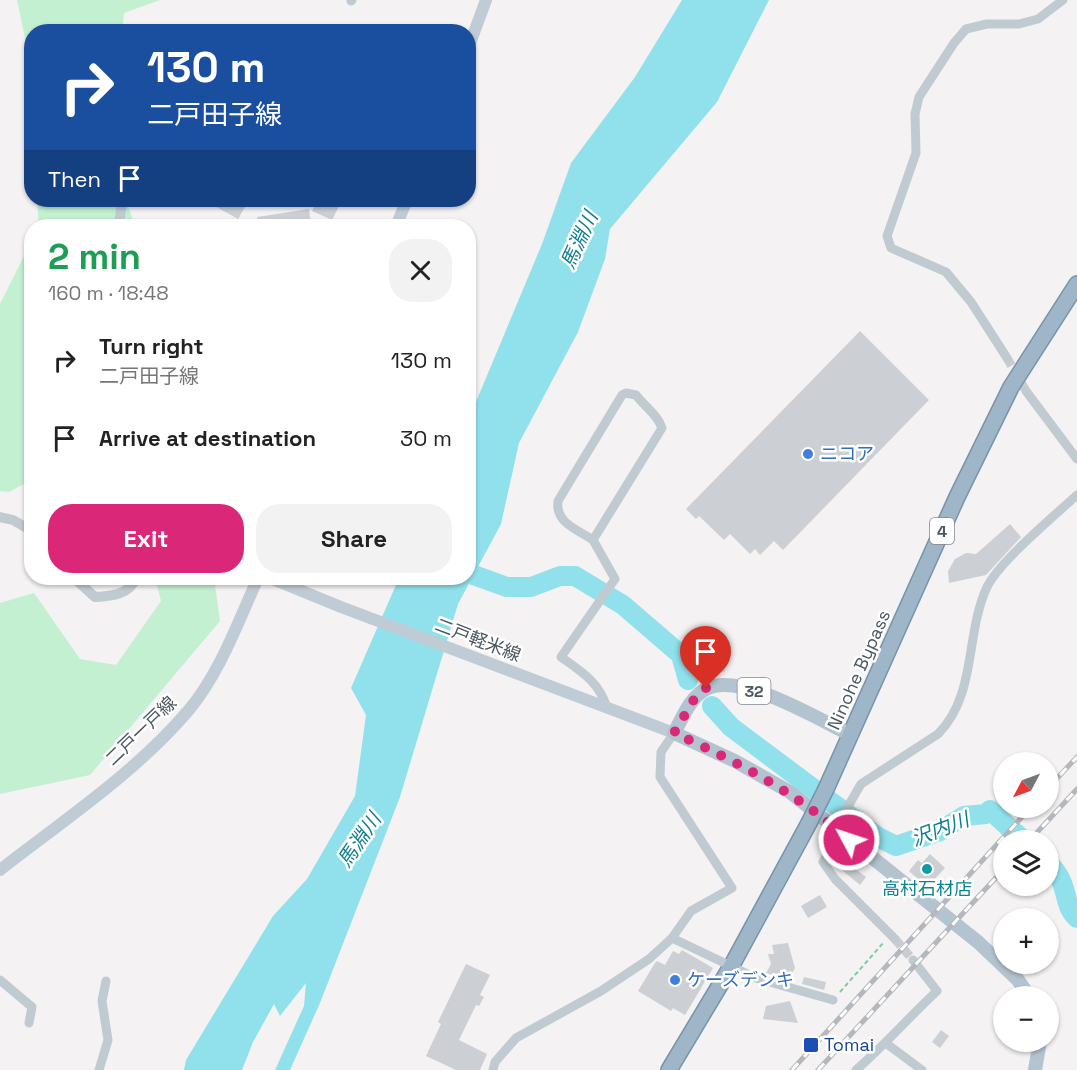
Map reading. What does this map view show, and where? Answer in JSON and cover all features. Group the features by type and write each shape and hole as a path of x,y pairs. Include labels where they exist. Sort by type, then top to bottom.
{"highway":[{"name":"Ninohe Bypass","path":"669,1070 732,965 809,823 851,735 957,497 1011,387 1077,284"}],"main road":[{"path":"476,27 486,0"},
{"name":"二戸一戸線","path":"0,870 138,762 189,710 231,640 255,585"},
{"name":"二戸軽米線","path":"287,585 674,733"},
{"name":"32","path":"674,733 696,696 706,688 727,684 777,700 851,735"},
{"path":"674,733 735,761 790,792 978,942 1022,986"},
{"path":"1035,1070 1038,1052"}],"street":[{"path":"1007,358 971,302 946,272 891,248 887,236 916,153 915,114 920,97 954,44 966,29 987,24 1019,24 1038,19 1063,0"},
{"path":"1026,392 1077,459"},
{"path":"593,540 662,428 659,418 647,411 636,394 626,393 622,396 558,501 557,512 560,518 593,540 615,579 561,657 592,679 602,692 606,708"},
{"path":"892,937 835,879 823,862 834,843 836,827 861,784 938,734 947,724 957,710 987,588 997,571 1077,495"},
{"path":"0,517 14,520 24,526"},
{"path":"82,585 95,597 115,596 132,585"},
{"path":"493,1070 495,1062 516,1038 601,991 650,959 672,938 691,911 732,888 660,777 661,752 674,733"},
{"path":"672,938 756,978 833,1000"},
{"path":"856,1070 887,1044 896,1030 938,991 913,960"},
{"path":"0,980 32,1007 29,1023"},
{"path":"99,1070 108,1040 102,1001 106,981"},
{"path":"887,1044 922,1070"}],"path":[{"path":"833,1000 892,937"}],"green space":[{"path":"17,0 160,0 124,13 123,24 24,24 24,33"},
{"path":"38,207 128,207 133,219 38,219"},
{"path":"24,256 24,484 9,492 0,491 0,304"},
{"path":"157,585 215,585 220,621 90,775 0,794 0,603 34,593 80,659 116,665 161,601"}],"water":[{"name":"馬淵川","path":"682,0 769,0 717,102 610,229 605,259 578,332 519,443 501,524 476,571 476,402 542,244 571,163 635,77"},
{"name":"馬淵川","path":"396,585 468,585 458,604 400,797 320,1003 290,1070 275,1070 304,1006 306,983 280,1016 274,1004 253,1042 242,1070 184,1070 186,1060 273,916 307,879 355,796 366,715 351,688"}],"building":[{"path":"217,207 245,207 238,219"},
{"path":"314,207 338,207 332,219 312,211"},
{"path":"309,209 310,219 257,219 257,217"},
{"name":"ニコア","path":"860,331 929,400 783,550 774,541 760,555 755,549 750,554 730,534 724,540 699,516 696,519 686,509"},
{"path":"1010,524 1021,537 986,575 949,583 948,571 955,559 966,553 976,554"},
{"name":"高村石材店","path":"930,854 945,868 927,887 909,871 918,860 922,863"},
{"path":"849,864 866,877 860,885 843,871"},
{"path":"820,895 827,907 808,918 801,906"},
{"path":"788,943 795,968 788,980 766,973 771,964 768,954 774,954 772,945"},
{"name":"ケーズデンキ","path":"682,950 713,968 685,1015 673,1008 671,1011 638,991 657,961 665,965 673,951 679,954"},
{"path":"466,964 490,975 480,995 484,997 479,1006 476,1005 459,1040 487,1054 480,1070 456,1070 426,1056 441,1024 438,1022"},
{"path":"804,977 826,982 824,990 802,984"},
{"path":"790,1001 798,1023 763,1019 766,1006"},
{"path":"941,1030 949,1036 940,1048 932,1042"}],"waterway":[{"name":"沢内川","path":"476,576 507,587 531,587 560,576 575,576 623,605 681,655 688,680"},
{"name":"沢内川","path":"712,706 731,727 878,837 896,846 940,831 964,816 986,814 990,810 1012,830"},
{"name":"沢内川","path":"1059,877 1069,906 1077,918"}],"tunnel":[{"path":"1007,358 1026,391"},
{"path":"895,939 913,960"}],"railway":[{"path":"1059,776 1077,757"},
{"path":"1039,830 1077,789"},
{"path":"792,1070 1021,818"},
{"path":"818,1070 993,881"}],"place":[{"name":"ニコア","path":"808,454"},
{"name":"高村石材店","path":"927,869"},
{"name":"ケーズデンキ","path":"675,980"},
{"name":"Tomai","path":"811,1045"}],"route":[{"path":"706,688 696,696 674,733 735,761 790,792 836,827 849,840"}]}
